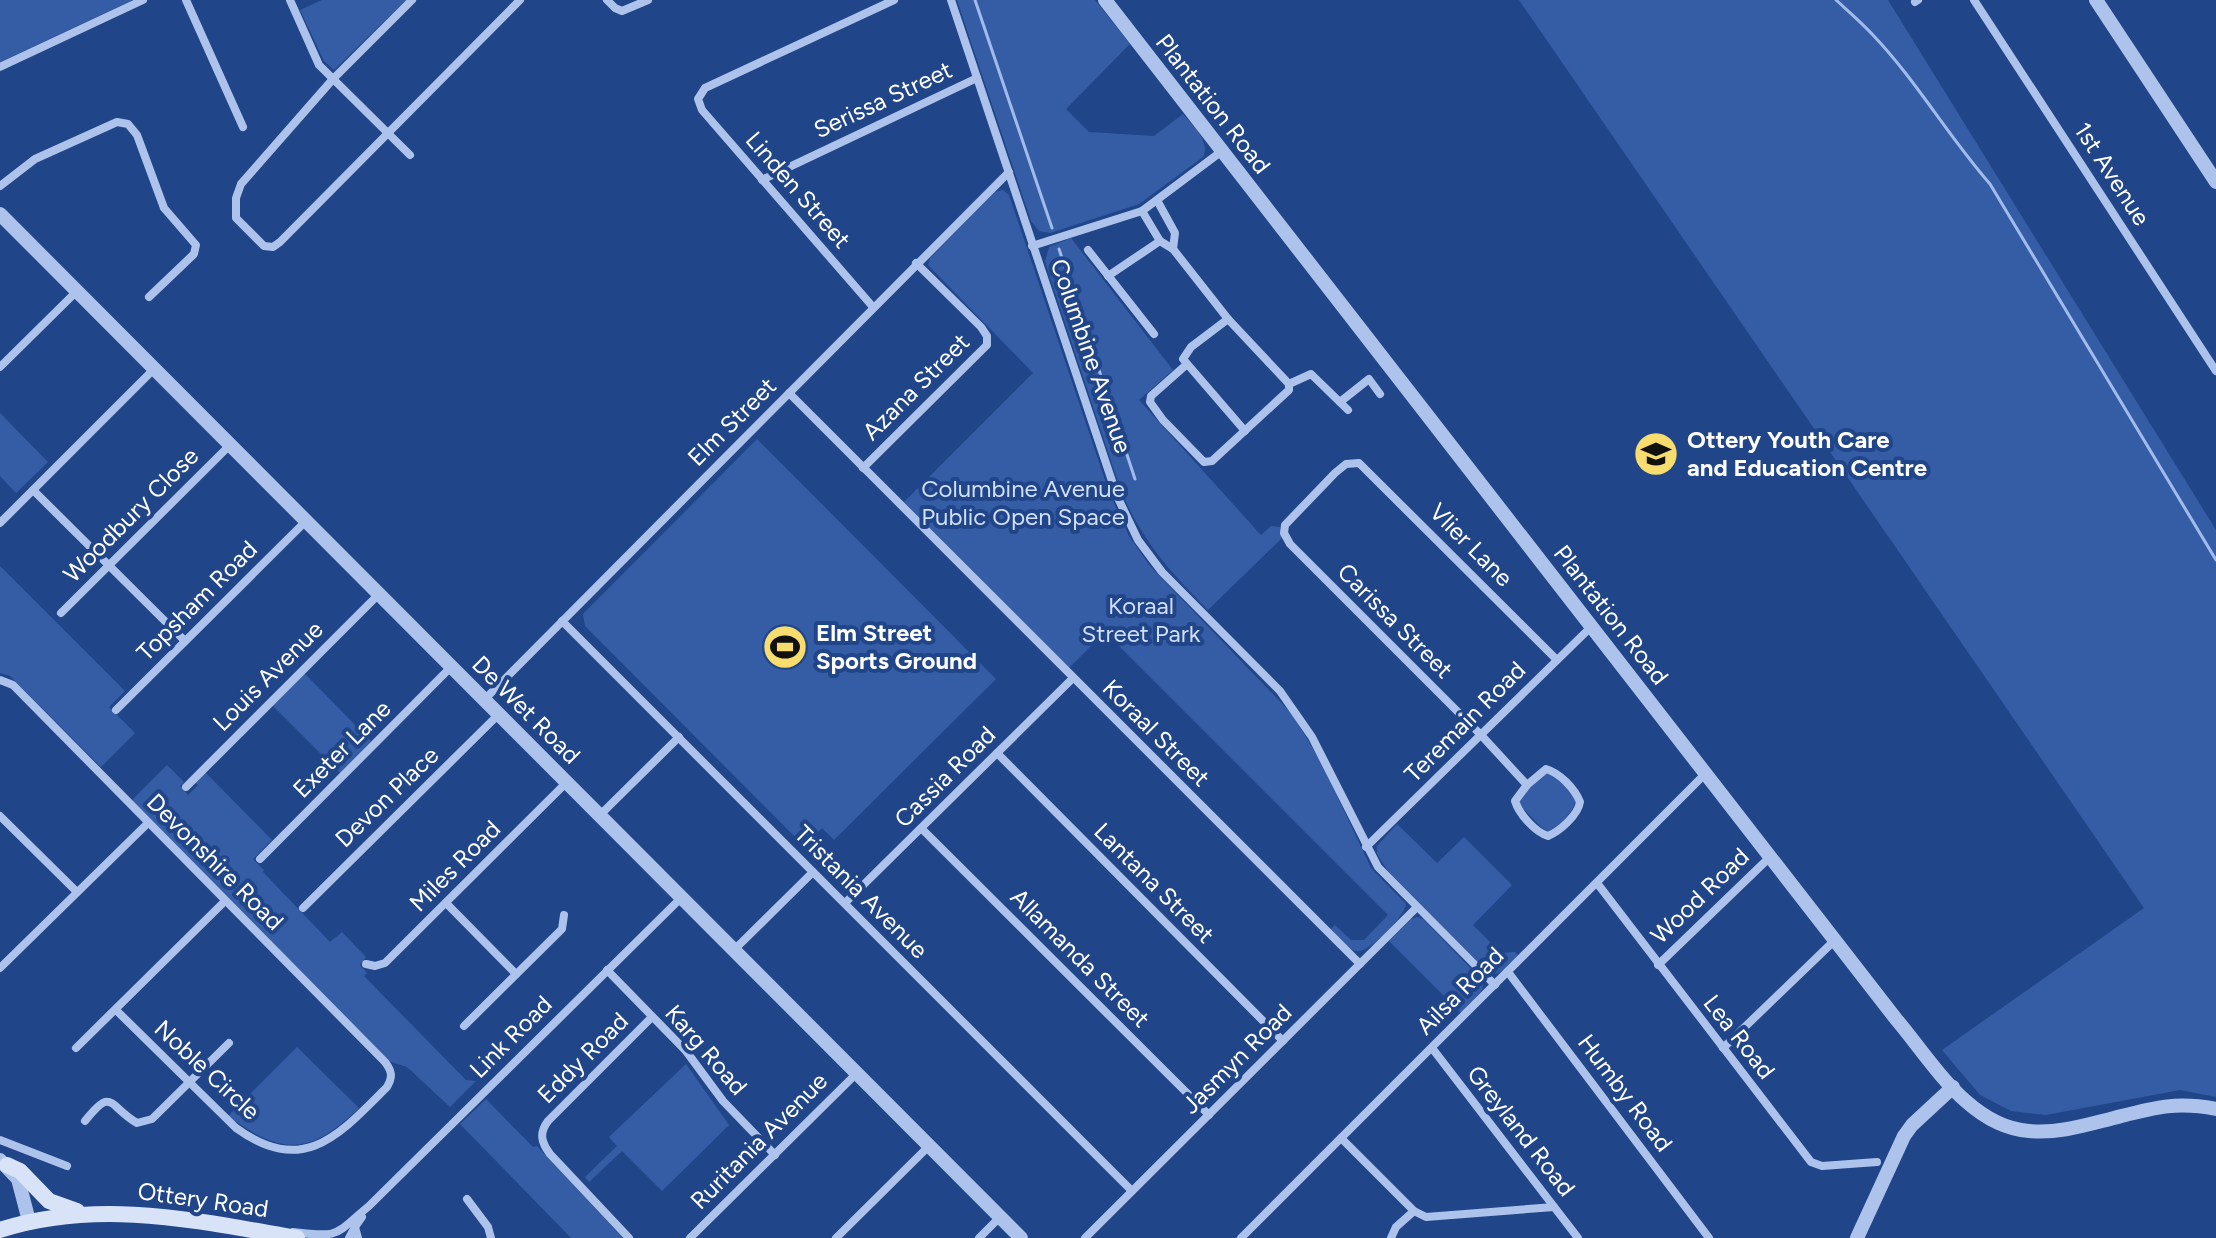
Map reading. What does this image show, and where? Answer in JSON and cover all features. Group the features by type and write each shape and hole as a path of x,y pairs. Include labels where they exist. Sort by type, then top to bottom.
{"main road":[{"path":"4,1163 20,1171 49,1201 87,1214"},
{"name":"Ottery Road","path":"0,1230 29,1221 87,1214 165,1216 297,1238"}],"street":[{"path":"0,67 143,0"},
{"path":"186,0 243,127"},
{"path":"290,0 319,65 410,155"},
{"path":"412,0 333,79 238,187 235,214 264,246 276,245 520,0"},
{"path":"607,0 622,11 648,0"},
{"name":"Linden Street","path":"873,307 702,110 699,96 705,88 894,0"},
{"name":"Columbine Avenue","path":"951,0 1117,496 1133,531 1162,572 1296,711 1325,760 1378,867 1495,985"},
{"name":"Plantation Road","path":"1105,0 1835,940 1953,1087 1985,1117 2018,1130 2050,1131 2179,1104 2216,1109"},
{"name":"1st Avenue","path":"1974,0 2216,371"},
{"path":"2096,0 2216,182"},
{"name":"Serissa Street","path":"762,180 977,78"},
{"path":"0,186 35,159 106,127 123,122 128,124 137,135 159,198 174,220 193,239 195,251 149,297"},
{"path":"1032,246 1142,211 1222,151"},
{"name":"Elm Street","path":"484,700 1009,172"},
{"path":"1158,202 1175,233 1173,249"},
{"path":"1142,211 1160,241 1173,249 1228,319 1289,384"},
{"name":"De Wet Road","path":"0,214 1021,1238"},
{"path":"1108,276 1160,241"},
{"path":"1088,250 1154,334"},
{"name":"Azana Street","path":"863,468 987,345 987,336 981,327 916,263"},
{"path":"0,367 77,291"},
{"path":"1228,319 1185,353 1183,359 1245,431"},
{"path":"1186,365 1150,397 1150,405 1207,463 1287,393 1289,384"},
{"path":"0,523 154,369"},
{"path":"1289,384 1311,374 1348,410"},
{"path":"1340,402 1369,379 1380,394"},
{"name":"Koraal Street","path":"789,393 1360,964"},
{"name":"Woodbury Close","path":"61,613 230,445"},
{"name":"Vlier Lane","path":"1284,533 1288,520 1335,473 1354,462 1365,466 1556,659"},
{"path":"33,490 185,641"},
{"name":"Topsham Road","path":"116,710 306,521"},
{"name":"Carissa Street","path":"1284,533 1298,553 1527,785"},
{"name":"Louis Avenue","path":"186,787 379,594"},
{"name":"Tristania Avenue","path":"562,621 1132,1191"},
{"name":"Teremain Road","path":"1366,847 1593,626"},
{"name":"Exeter Lane","path":"260,859 451,667"},
{"name":"Cassia Road","path":"845,903 1073,678"},
{"name":"Devonshire Road","path":"3,680 385,1062 392,1076"},
{"name":"Devon Place","path":"303,908 499,714"},
{"path":"600,815 679,737"},
{"name":"Lantana Street","path":"997,753 1283,1041"},
{"path":"1550,770 1577,795 1579,808 1553,834 1545,836 1515,804 1527,785 1542,771 1550,770"},
{"name":"Ailsa Road","path":"1241,1238 1707,773"},
{"name":"Miles Road","path":"366,964 375,966 385,963 567,782"},
{"path":"0,816 77,892"},
{"path":"1,966 148,823"},
{"name":"Allamanda Street","path":"922,829 1209,1115"},
{"name":"Wood Road","path":"1658,965 1771,856"},
{"path":"734,950 813,872"},
{"name":"Lea Road","path":"1597,883 1811,1162 1822,1166 1877,1162"},
{"name":"Link Road","path":"245,1229 260,1226 329,1238 369,1206 682,897"},
{"path":"76,1048 225,901"},
{"path":"446,903 516,974"},
{"name":"Jasmyn Road","path":"1085,1238 1416,908"},
{"path":"464,1026 562,929 564,915"},
{"path":"1723,1048 1835,940"},
{"name":"Karg Road","path":"607,970 695,1062 723,1101 775,1155"},
{"name":"Humby Road","path":"1508,972 1709,1238"},
{"name":"Noble Circle","path":"116,1010 188,1084 249,1138 274,1148 291,1150 311,1147 338,1135 387,1087 392,1076"},
{"name":"Eddy Road","path":"629,1238 550,1154 542,1133 548,1121 652,1017"},
{"path":"85,1121 100,1102 105,1101 111,1102 137,1123 152,1119 229,1043"},
{"name":"Greyland Road","path":"1432,1048 1578,1238"},
{"name":"Ruritania Avenue","path":"690,1238 857,1073"},
{"path":"1857,1238 1897,1148 1912,1125 1953,1087"},
{"path":"1928,1109 1939,1104 1955,1104 1985,1117"},
{"name":"Plantation Road","path":"2151,1109 2193,1111 2216,1117"},
{"path":"1341,1138 1414,1211 1426,1217 1554,1207"},
{"path":"0,1140 67,1166"},
{"path":"836,1238 929,1146"},
{"path":"24,1150 4,1163 21,1185 29,1221"},
{"path":"467,1199 488,1227 491,1238"},
{"name":"Link Road","path":"349,1238 369,1206"},
{"path":"1391,1238 1398,1223 1414,1211"},
{"path":"979,1238 1000,1217"},
{"path":"355,1227 358,1238"}],"green space":[{"path":"0,0 133,0 0,62"},
{"path":"322,0 406,0 334,70 324,61 300,10"},
{"path":"957,0 1095,0 1130,44 1066,109 1089,132 1154,136 1183,114 1203,140 1203,157 1139,204 1050,233 1039,231 1031,221"},
{"path":"1519,0 1888,0 2216,530 2216,1097 2180,1090 2046,1115 2011,1111 1980,1095 1942,1050 2144,908"},
{"name":"Columbine Avenue Public Open Space","path":"1003,190 1009,195 1109,492 1129,536 1150,566 1292,714 1320,760 1371,868 1406,904 1400,917 1386,933 1362,951 1349,948 1331,929 1335,925 1351,940 1364,940 1388,915 1105,632 1069,668 904,502 1033,373 928,265 930,258 995,192"},
{"name":"Columbine Avenue Public Open Space","path":"1071,238 1173,370 1139,400 1261,535 1271,526 1280,527 1282,538 1208,610 1145,537 1119,485 1045,262 1049,247"},
{"path":"0,413 48,462 16,493 0,476"},
{"name":"Elm Street Sports Ground","path":"757,439 996,679 834,840 822,828 804,846 585,626 583,614"},
{"path":"0,566 125,691 109,707 135,733 101,767 10,676 0,673"},
{"path":"304,673 371,741 340,773 272,705"},
{"path":"167,765 184,782 180,786 188,795 205,772 272,840 253,859 263,872 330,942 342,932 366,957 360,965 367,973 364,976 466,1080 476,1081 450,1107 407,1067 388,1061 132,800"},
{"path":"1548,773 1564,785 1576,801 1565,819 1548,831 1519,804 1519,799 1541,776"},
{"path":"1397,824 1437,863 1464,837 1512,885 1473,925 1501,953 1515,952 1518,955 1503,970 1496,974 1486,970 1388,871 1377,854 1377,846"},
{"path":"1417,917 1423,919 1484,982 1482,990 1461,1013 1389,941"},
{"path":"297,1047 359,1108 326,1135 296,1145 265,1138 228,1116"},
{"path":"686,1064 729,1125 662,1191 622,1151 589,1182 585,1177 617,1146 609,1137"},
{"path":"486,1099 533,1147 537,1146 623,1238 571,1238 460,1124"}],"waterway":[{"path":"975,0 1052,228"},
{"path":"1836,0 1888,52 1990,184 2216,560"},
{"path":"1059,249 1135,479"}],"place":[{"name":"Ottery Youth Care and Education Centre","path":"1656,454"},
{"name":"Elm Street Sports Ground","path":"785,647"}],"park label":[{"name":"Koraal Street Park","path":"1141,620"}]}
